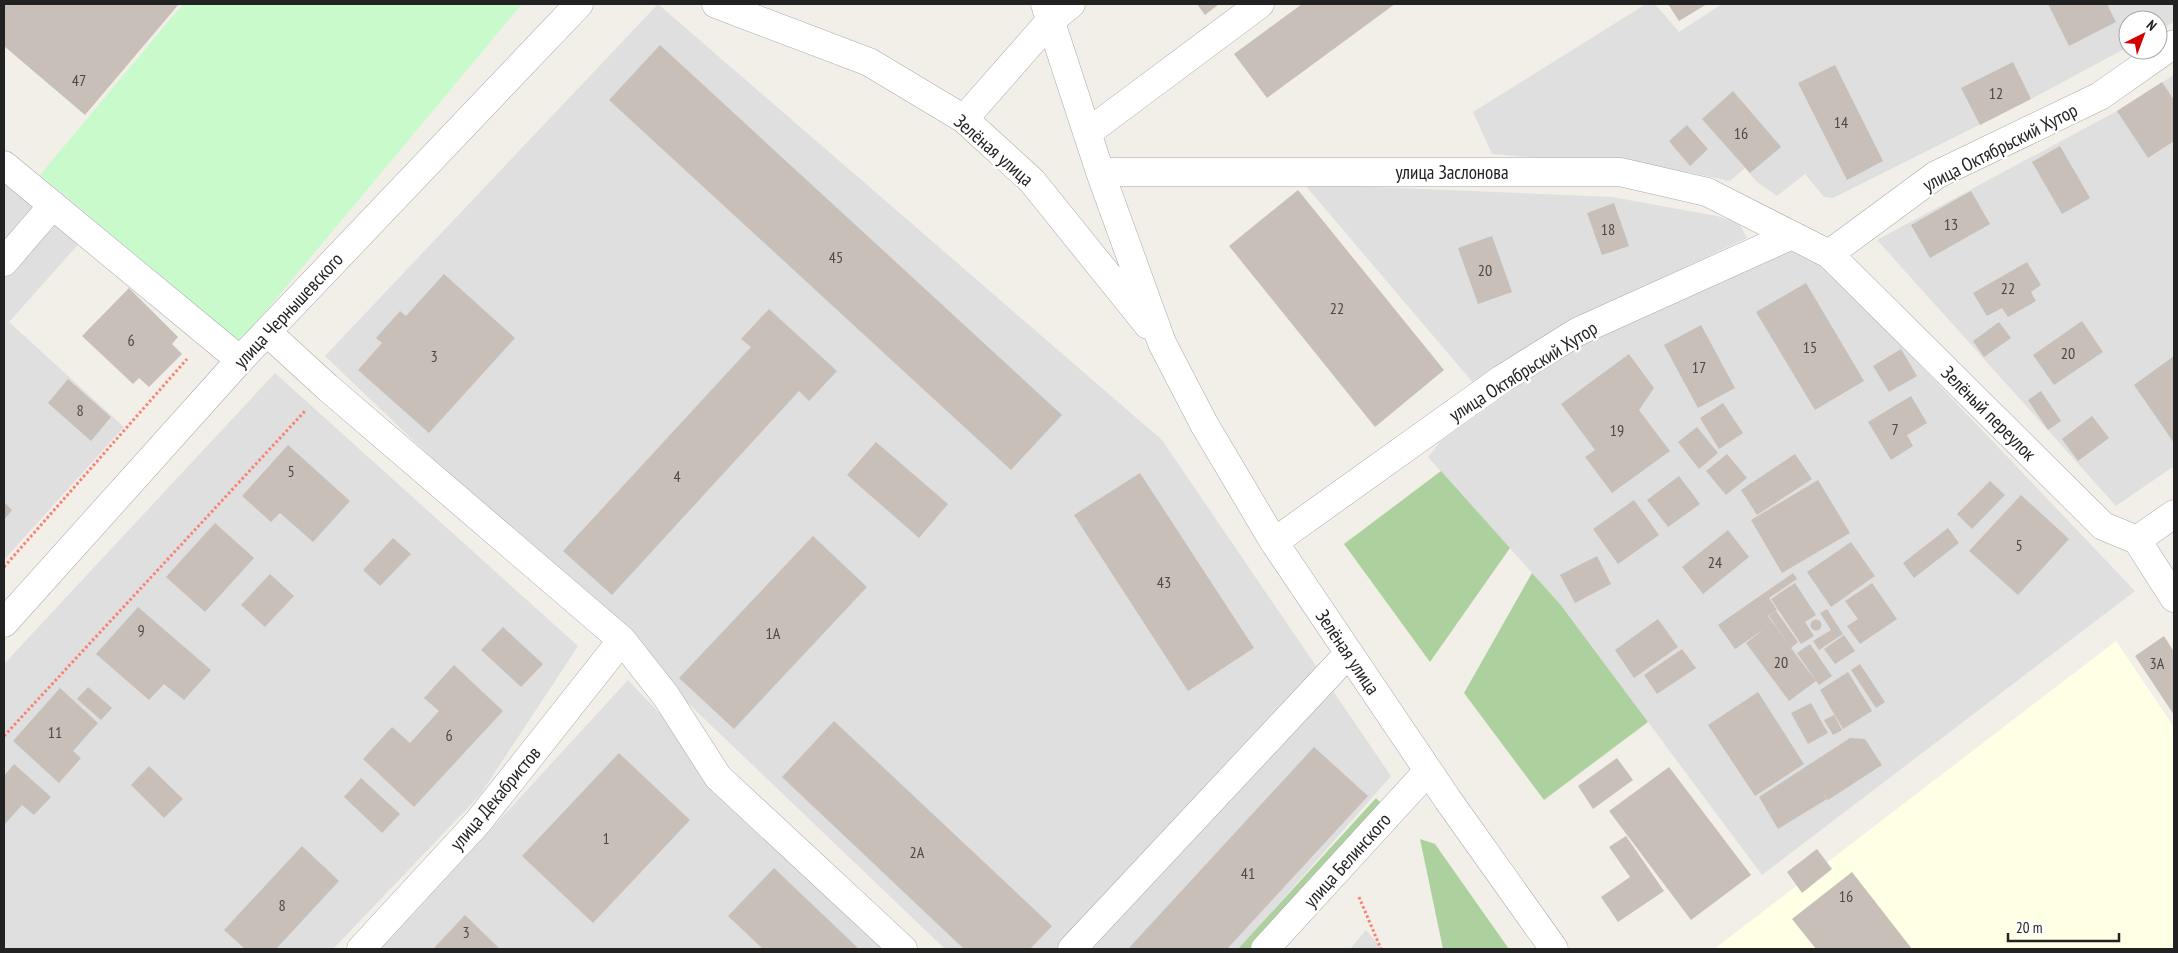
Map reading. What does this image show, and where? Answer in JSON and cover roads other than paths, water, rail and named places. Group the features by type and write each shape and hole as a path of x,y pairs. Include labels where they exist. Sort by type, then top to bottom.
{"street":[{"name":"улица Чернышевского","path":"4,622 240,360 579,4"},
{"name":"Зелёная улица","path":"716,4 868,62 964,119 1032,181 1162,343"},
{"path":"964,119 1047,12 1070,4"},
{"path":"1087,133 1260,4"},
{"name":"Зелёная улица","path":"1047,12 1100,172 1162,343 1204,424 1274,542 1428,771 1554,949"},
{"name":"улица Октябрьский Хутор","path":"1829,254 1936,175 2100,96 2174,44"},
{"path":"4,165 240,360"},
{"name":"улица Заслонова","path":"1100,172 1620,172 1708,192 1792,234"},
{"path":"4,262 53,205"},
{"name":"улица Октябрьский Хутор","path":"1274,542 1502,379 1577,332 1792,234"},
{"name":"Зелёный переулок","path":"1792,234 1829,254 2103,526 2136,540"},
{"path":"267,332 327,387 622,640 666,696 718,777 904,949"},
{"path":"2174,514 2136,540 2174,598"},
{"name":"улица Декабристов","path":"361,949 478,822 622,640"},
{"path":"1072,949 1349,653"},
{"name":"улица Белинского","path":"1265,949 1428,771"}]}
